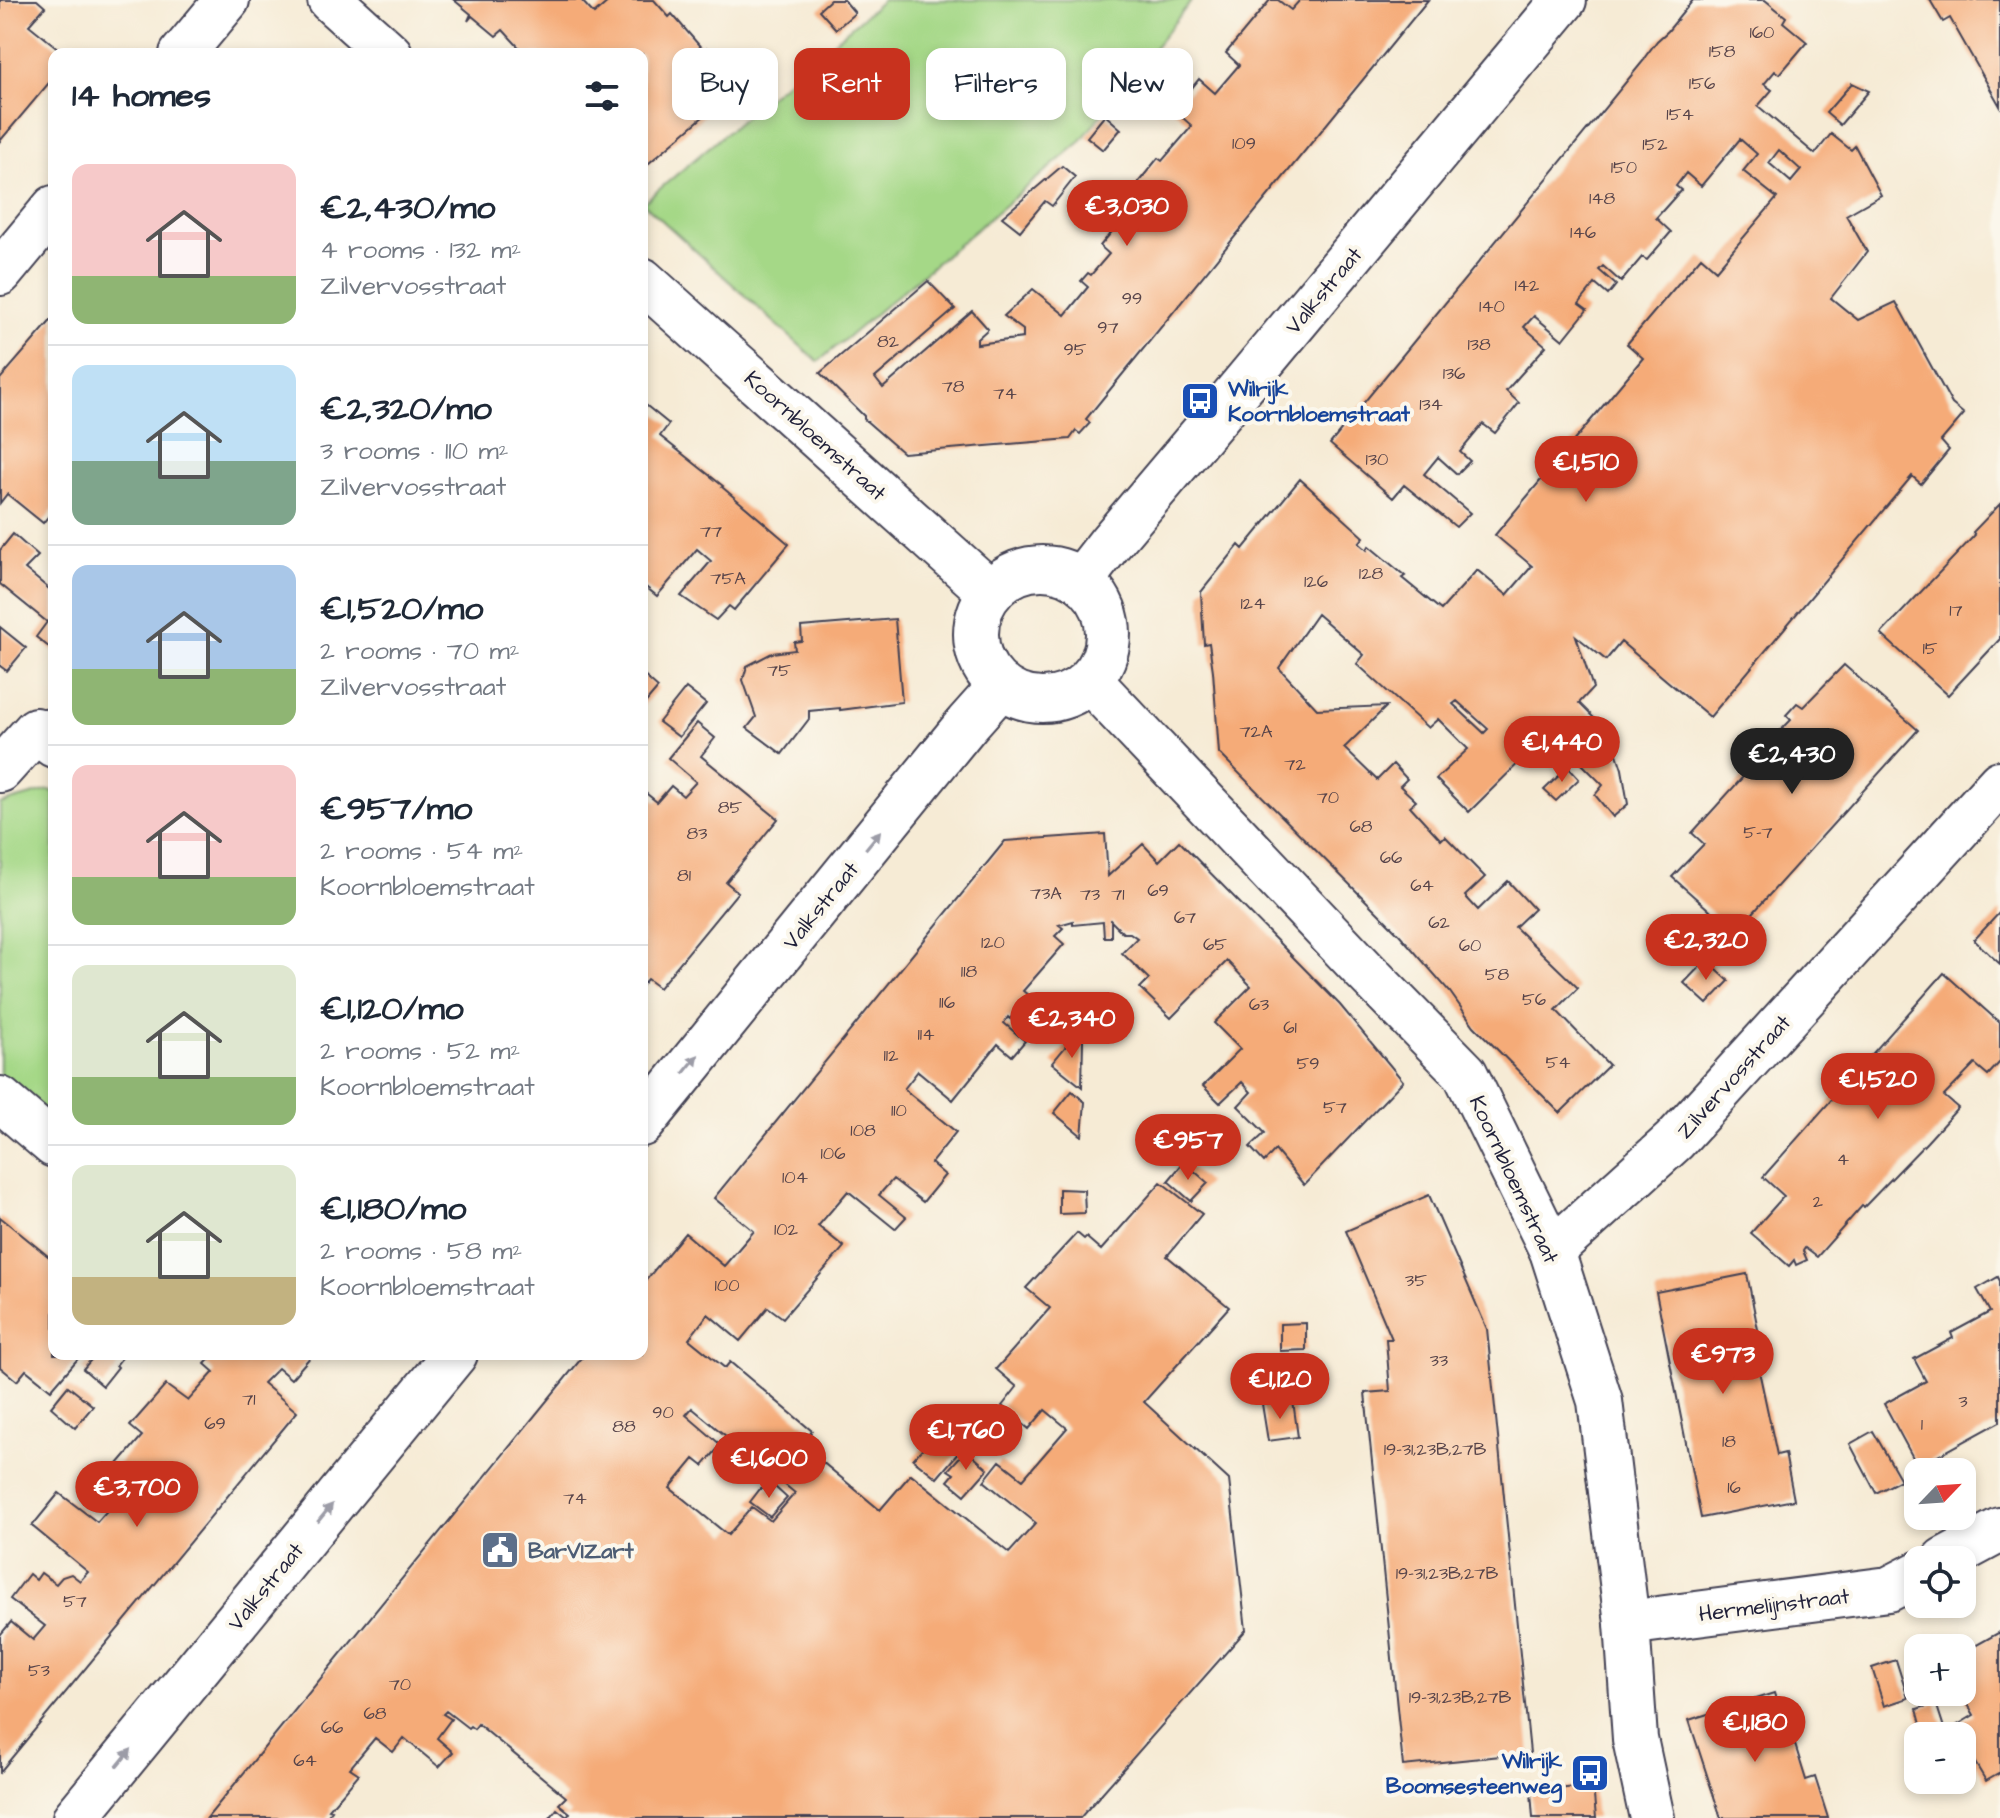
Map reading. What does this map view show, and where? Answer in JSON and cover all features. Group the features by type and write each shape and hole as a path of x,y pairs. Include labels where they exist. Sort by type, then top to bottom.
{"street":[{"path":"187,48 227,0"},
{"path":"330,0 383,48"},
{"name":"Valkstraat","path":"1082,579 1564,0"},
{"path":"0,273 48,215"},
{"name":"Koornbloemstraat","path":"648,285 989,591"},
{"path":"1054,567 1082,579 1107,613 1108,650 1091,682 1062,699 1030,701 1000,687 979,658 975,623 989,591 1019,570 1054,567"},
{"name":"Koornbloemstraat","path":"1091,682 1465,1073 1552,1251 1600,1401 1627,1623 1635,1739 1652,1818"},
{"name":"Valkstraat","path":"648,1117 1000,687"},
{"path":"0,770 36,730 48,740"},
{"name":"Zilvervosstraat","path":"1552,1251 1674,1141 2000,783"},
{"path":"0,1099 48,1140"},
{"name":"Valkstraat","path":"75,1818 450,1360"},
{"path":"1970,1546 2000,1530"},
{"name":"Hermelijnstraat","path":"1627,1623 1889,1589 1904,1581"}],"green space":[{"path":"883,0 1192,0 1154,48 1082,48 1082,120 1097,120 1079,143 818,362 648,208 648,199 741,120 778,120 778,89 794,75 794,120 910,120 910,48 826,48"},
{"path":"48,790 48,1115 0,1075 0,804"}],"building":[{"path":"0,0 37,0 45,7 29,25 58,48 48,48 48,84 0,141"},
{"path":"454,0 581,0 594,14 610,0 654,0 669,17 672,14 701,48 672,48 672,120 699,120 648,164 648,48 520,48 503,30 496,36 472,16 468,21 471,14"},
{"path":"830,0 844,0 855,13 836,29 819,10"},
{"path":"1270,0 1278,0 1291,10 1300,0 1428,0 1086,419 1090,423 1080,434 1076,431 1070,439 903,453 864,419 820,373 928,281 955,309 875,378 883,388 972,311 988,329 977,339 977,344 1023,338 1023,330 1004,316 1033,289 1065,315 1088,287 1081,281 1088,273 1091,275 1109,254 1100,246 1124,217 1116,210 1158,158 1162,161 1192,126 1185,120 1193,120 1193,86 1199,79 1215,93 1239,65 1226,53"},
{"path":"1693,0 1765,0 1786,17 1783,22 1807,42 1780,74 1775,71 1764,84 1772,90 1758,106 1815,154 1831,134 1851,150 1855,146 1881,195 1846,215 1867,252 1831,298 1858,320 1896,302 1952,404 1964,414 1941,441 1949,450 1921,484 1912,476 1710,717 1621,642 1606,660 1576,636 1593,688 1579,703 1599,723 1579,744 1558,724 1469,812 1436,779 1468,749 1438,719 1428,728 1357,664 1364,655 1317,614 1279,668 1317,709 1387,706 1344,748 1377,780 1393,764 1407,779 1400,786 1416,801 1410,806 1441,840 1445,836 1485,877 1465,896 1478,910 1508,881 1534,909 1515,927 1578,988 1556,1010 1609,1065 1560,1113 1474,1026 1450,992 1399,934 1219,753 1213,671 1209,643 1204,644 1201,592 1239,545 1243,549 1300,479 1364,537 1359,543 1367,550 1369,546 1441,610 1477,570 1507,595 1532,566 1495,535 1643,358 1627,344 1701,257 1716,270 1777,198 1743,171 1757,154 1740,139 1701,186 1686,173 1676,186 1681,190 1656,218 1671,232 1647,260 1642,257 1621,282 1603,266 1599,270 1616,285 1608,295 1595,284 1579,304 1587,310 1563,340 1534,316 1524,327 1546,346 1506,391 1519,403 1495,433 1483,424 1460,452 1470,461 1457,474 1438,457 1424,474 1470,513 1456,527 1404,485 1393,498 1330,444","holes":["1779,150 1801,170 1791,182 1769,163","1457,701 1488,729 1484,733 1453,704"]},
{"path":"1930,0 2000,0 2000,106 1950,18 1943,22"},
{"path":"1852,83 1869,91 1840,125 1826,113"},
{"path":"1101,120 1111,120 1121,129 1103,150 1087,137"},
{"path":"1062,166 1075,177 1052,206 1045,201 1020,231 1002,217"},
{"path":"48,324 48,517 43,523 7,494 0,503 0,379"},
{"path":"648,407 669,424 660,436 789,544 734,610 729,606 716,620 681,596 711,561 697,549 657,596 648,589"},
{"path":"2000,504 2000,639 1948,695 1881,634 1975,535 1973,532"},
{"path":"13,534 38,556 25,569 48,588 48,646 36,637 47,622 0,584 0,550"},
{"path":"895,619 902,702 809,711 809,719 782,754 747,728 756,717 743,680 747,666 772,653 795,650 794,642 802,641 801,627"},
{"path":"0,627 26,648 7,671 0,666"},
{"path":"1844,665 1918,730 1735,933 1672,877 1704,844 1692,833 1753,766 1749,763 1791,720 1786,715 1797,703 1803,707"},
{"path":"648,679 658,688 648,700"},
{"path":"686,688 706,704 679,737 659,722"},
{"path":"697,723 715,738 701,756 778,819 726,882 738,892 659,988 648,980 648,795 657,802 671,786 683,796 696,782 668,758"},
{"path":"1608,727 1622,769 1628,804 1613,817 1595,795 1603,785 1576,758"},
{"path":"1568,767 1579,779 1556,801 1544,790"},
{"path":"1105,834 1108,876 1143,844 1159,861 1179,841 1340,1005 1403,1081 1304,1185 1275,1150 1264,1162 1250,1147 1265,1133 1238,1106 1251,1092 1242,1082 1220,1103 1203,1086 1240,1049 1214,1023 1251,986 1227,961 1171,1018 1140,988 1149,979 1122,953 1137,938 1123,933 1111,921 1111,937 1104,937 1103,922 1073,925 1073,921 1059,925 1063,928 1055,936 1064,944 1023,991 1029,996 1004,1023 1025,1041 1012,1056 998,1044 953,1100 918,1071 904,1089 956,1132 931,1163 945,1175 923,1202 893,1179 879,1195 906,1217 895,1229 848,1191 818,1226 844,1247 783,1318 768,1307 740,1341 708,1314 689,1339 725,1368 730,1362 812,1431 802,1445 880,1510 911,1474 1009,1553 1036,1523 984,1481 1000,1461 1023,1479 1067,1428 1045,1410 1029,1429 1002,1406 1017,1387 996,1369 1050,1308 1026,1288 1077,1233 1101,1250 1161,1182 1202,1214 1167,1256 1229,1307 1144,1402 1229,1480 1246,1630 1080,1818 550,1818 557,1809 567,1817 570,1813 559,1804 566,1797 478,1724 474,1729 468,1728 446,1711 443,1714 451,1719 437,1738 453,1752 439,1767 404,1738 393,1752 375,1738 350,1768 359,1774 329,1809 332,1810 326,1818 207,1818 580,1360 648,1360 648,1278 685,1233 724,1266 754,1231 714,1198 1005,841","holes":["692,1408 795,1493 771,1521 752,1507 728,1535 670,1488 694,1459 703,1466 721,1445 686,1415"]},
{"path":"2000,912 2000,964 1974,940"},
{"path":"1706,960 1729,981 1707,1004 1684,983"},
{"path":"1944,973 2000,1023 2000,1062 1988,1075 1975,1064 1944,1096 1958,1108 1927,1142 1862,1206 1817,1257 1805,1248 1803,1251 1807,1260 1796,1265 1794,1260 1789,1266 1751,1233 1784,1196 1763,1177"},
{"path":"1075,1035 1083,1040 1082,1087 1052,1063"},
{"path":"1072,1091 1085,1102 1082,1136 1054,1113"},
{"path":"1184,1162 1208,1183 1191,1201 1168,1181"},
{"path":"1059,1189 1084,1190 1085,1213 1059,1214"},
{"path":"1429,1195 1487,1329 1530,1753 1403,1766 1365,1393 1390,1391 1386,1339 1392,1339 1346,1231"},
{"path":"0,1217 48,1256 48,1360 77,1360 51,1390 26,1370 17,1381 0,1367"},
{"path":"1747,1274 1765,1365 1758,1366 1777,1455 1785,1453 1794,1500 1701,1518 1656,1292"},
{"path":"1998,1277 2000,1281 2000,1422 1934,1458 1913,1458 1884,1404 1926,1381 1914,1359 1953,1338 1951,1333 1990,1312 1977,1289"},
{"path":"1306,1323 1306,1350 1280,1351 1280,1324"},
{"path":"91,1360 120,1360 103,1386 83,1369"},
{"path":"209,1360 308,1360 291,1379 278,1368 263,1383 297,1412 0,1772 0,1635 11,1622 33,1640 45,1626 10,1599 29,1574 36,1580 41,1573 56,1584 62,1577 71,1574 80,1581 88,1572 32,1526 59,1493 97,1522 123,1493 105,1479 142,1436 130,1426 166,1385 188,1401 214,1372 205,1364"},
{"path":"68,1386 93,1406 75,1428 51,1407"},
{"path":"1293,1401 1298,1437 1268,1441 1262,1404"},
{"path":"941,1427 965,1445 937,1478 913,1459"},
{"path":"1873,1431 1901,1480 1876,1493 1850,1444"},
{"path":"966,1450 988,1469 965,1495 948,1481 954,1474 948,1470"},
{"path":"775,1487 787,1498 770,1517 750,1502 760,1489"},
{"path":"2000,1632 2000,1773 1986,1781 1976,1764 1976,1722 1962,1722 1974,1715 1969,1706 1976,1706 1976,1645"},
{"path":"1896,1660 1904,1685 1904,1699 1884,1706 1872,1668"},
{"path":"1774,1693 1806,1780 1815,1777 1828,1818 1721,1818 1689,1720"},
{"path":"1937,1706 1942,1722 1920,1722 1917,1709"},
{"path":"1593,1785 1596,1818 1533,1818 1531,1792"}],"place":[{"name":"Wilrijk Koornbloemstraat","path":"1200,401"},
{"name":"BarVIZart","path":"500,1550"},
{"name":"Wilrijk Boomsesteenweg","path":"1590,1773"}]}
